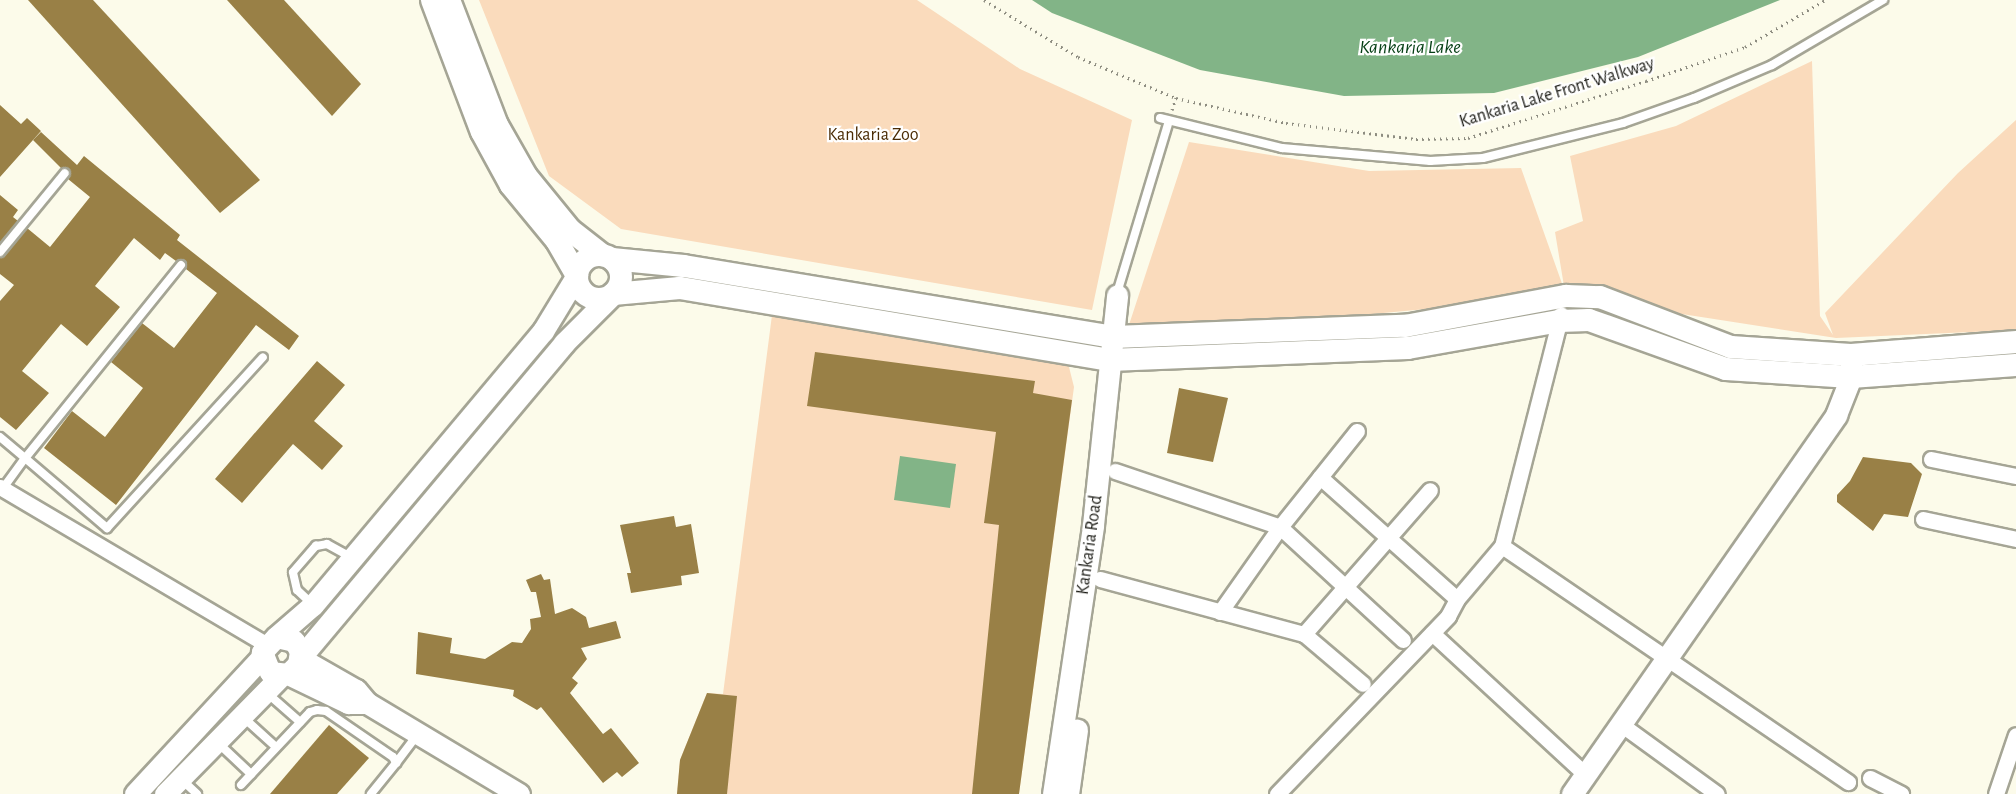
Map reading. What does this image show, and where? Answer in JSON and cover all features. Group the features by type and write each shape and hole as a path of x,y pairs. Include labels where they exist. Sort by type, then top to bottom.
{"main road":[{"path":"165,794 290,669 564,343 613,294 621,280 607,257 570,230 526,176 497,125 451,26 432,0"},
{"path":"450,0 451,26 482,132 511,185 557,240 577,275 579,287 590,297 603,299 613,294 680,288 1117,360 1408,348 1559,321 1589,320 1726,369 1851,377 2016,365"},
{"path":"135,794 352,558 543,331 587,258 607,257 684,266 1119,337 1405,326 1566,296 1600,297 1731,347 1851,355 2016,342"},
{"name":"Kankaria Road","path":"1053,794 1117,360 1119,337 1117,295"},
{"path":"1572,794 1836,415 1851,377 1851,355"},
{"path":"1068,794 1115,471 1117,360"},
{"path":"268,647 294,641 290,669"},
{"path":"268,647 270,672 290,669 356,690 367,703 507,790"}],"street":[{"path":"1277,794 1432,633 1457,599 1502,546 1566,296"},
{"path":"1220,612 1280,527 1357,431"},
{"path":"1931,459 2016,476"},
{"path":"1115,471 1280,527 1403,640"},
{"path":"1320,477 1457,599"},
{"path":"1,488 268,647"},
{"path":"1304,634 1430,490"},
{"path":"1923,519 2016,539"},
{"path":"1502,546 1848,782"},
{"path":"1100,579 1304,634 1363,684"},
{"path":"1432,633 1586,775"},
{"path":"1622,724 1718,794"},
{"path":"1996,794 2016,735"},
{"path":"1870,778 1901,794"}],"lane":[{"path":"1160,118 1282,148 1430,160 1483,158 1623,123 1694,98 1772,65 1883,0"},
{"path":"1117,295 1169,121"},
{"path":"0,252 64,173"},
{"path":"1,488 181,264"},
{"path":"0,436 107,528 263,357"},
{"path":"312,604 297,590 292,572 316,546 327,544 352,558"},
{"path":"266,691 300,722"},
{"path":"241,785 310,712 326,711 396,763"},
{"path":"242,715 276,747"},
{"path":"371,794 418,733"},
{"path":"216,741 251,774"},
{"path":"180,778 197,794"}],"path":[{"name":"Kankaria Lake Front Walkway","path":"984,0 1078,57 1158,92 1286,123 1416,140 1468,138 1646,81 1745,47 1825,0"}],"green space":[{"name":"Kankaria Zoo","path":"479,0 917,0 1020,69 1132,120 1092,310 621,229 549,176"},
{"path":"1812,61 1820,316 1833,335 1825,313 1958,173 2016,120 2016,330 1836,338 1566,296 1125,337 1189,142 1369,171 1521,168 1565,292 1555,232 1583,221 1570,156 1676,126"},
{"path":"772,315 1060,359 1069,367 1074,387 1019,794 677,794 680,760 707,693 723,694"}],"water":[{"name":"Kankaria Lake","path":"1032,0 1780,0 1638,57 1494,93 1344,96 1200,70 1052,13"},
{"path":"900,456 956,464 950,508 894,500"}],"building":[{"path":"28,0 93,0 260,180 220,213"},
{"path":"227,0 284,0 361,84 332,116"},
{"path":"0,105 21,124 27,118 41,131 0,177"},
{"path":"41,132 77,165 84,156 180,235 177,240 299,336 289,350 256,325 116,505 44,448 72,411 105,437 143,388 111,362 142,323 174,348 217,293 186,269 184,260 176,261 165,253 160,260 134,238 95,286 120,307 87,346 61,324 22,371 49,393 16,430 0,417 0,301 14,285 0,274 0,258 27,228 50,247 90,197 68,179 69,169 61,168 33,140"},
{"path":"0,195 18,210 13,217 18,221 0,243"},
{"path":"815,352 1035,381 1033,393 1072,400 1019,794 972,794 999,525 984,523 996,432 807,406"},
{"path":"317,361 345,385 314,421 343,446 322,470 293,444 242,503 215,479"},
{"path":"1179,388 1228,398 1213,462 1167,453"},
{"path":"1863,457 1911,463 1922,474 1908,517 1884,514 1873,531 1837,502 1837,495 1850,481"},
{"path":"674,516 676,527 691,524 699,573 681,576 682,585 631,593 627,573 631,573 620,525"},
{"path":"541,574 544,580 550,579 555,614 572,608 586,617 589,628 616,621 621,638 581,648 587,659 572,678 578,683 570,693 603,734 611,728 639,763 622,777 617,772 603,783 541,707 537,710 513,696 514,690 416,674 418,632 452,638 450,653 485,659 512,642 522,643 531,629 530,619 541,617 536,592 531,592 526,580"},
{"path":"707,693 737,696 727,794 677,794 680,760"},
{"path":"329,725 369,758 337,794 270,794"}]}
